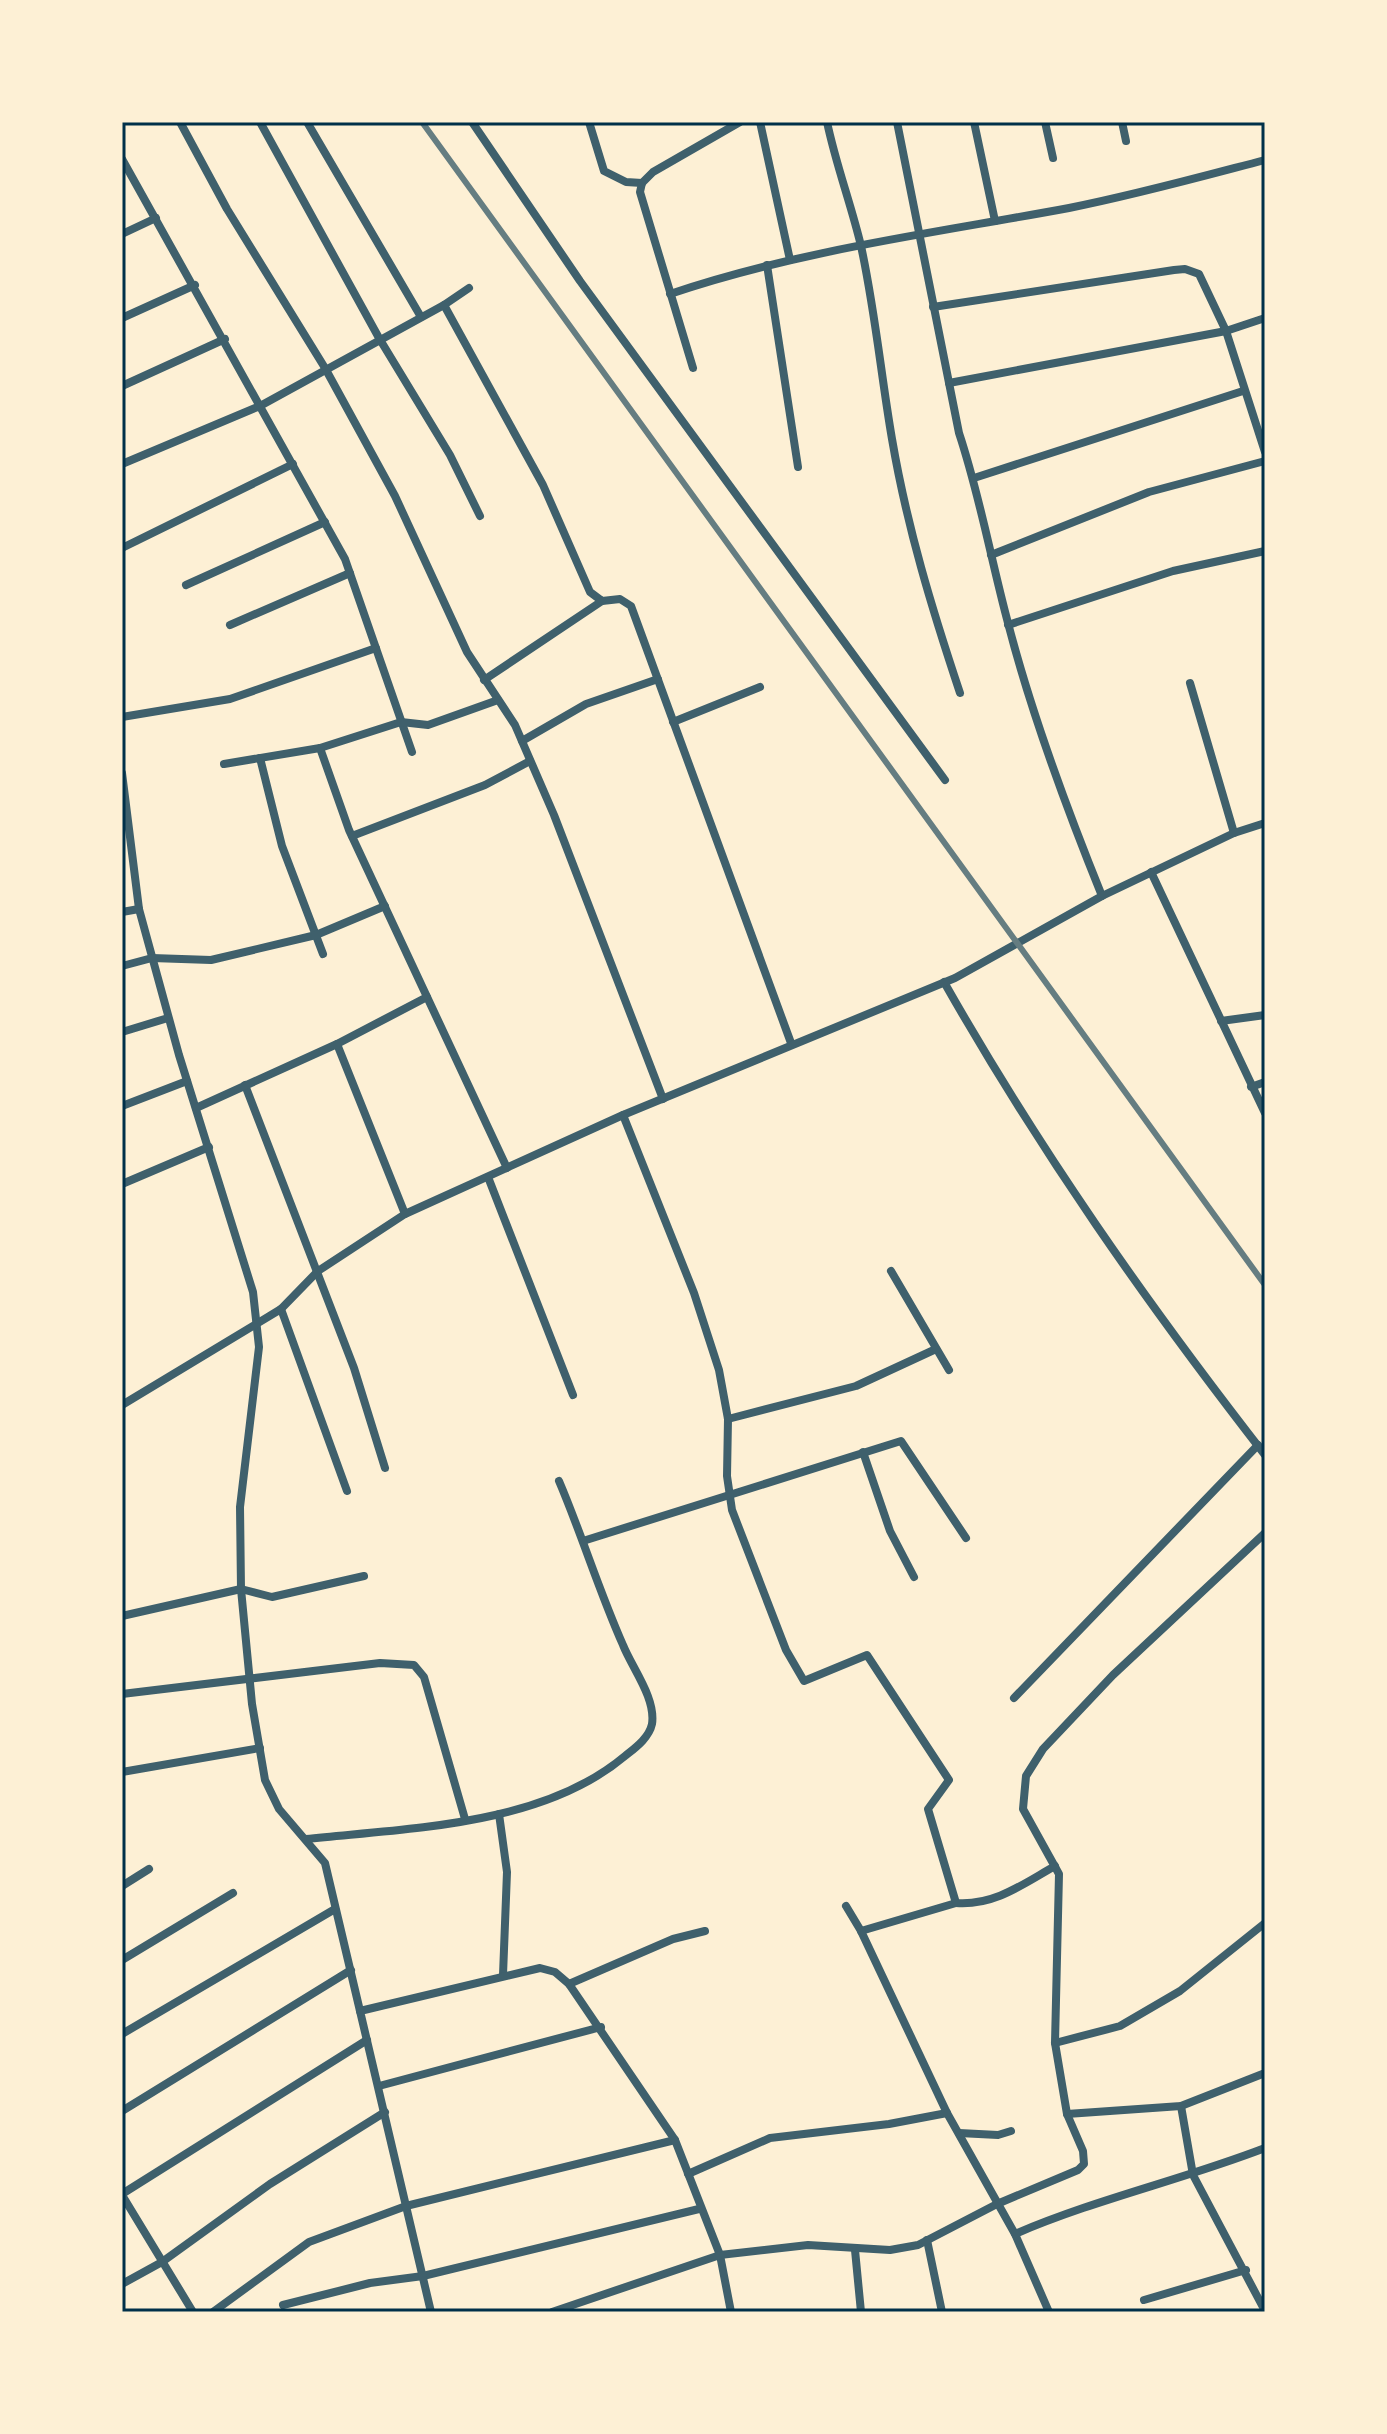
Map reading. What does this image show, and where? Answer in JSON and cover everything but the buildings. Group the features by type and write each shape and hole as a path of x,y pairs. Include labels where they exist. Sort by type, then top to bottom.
{"street":[{"path":"180,122 227,209 325,368 395,496 467,652 522,741 663,1099"},
{"path":"260,122 379,338 450,455 480,516"},
{"path":"307,122 421,317"},
{"path":"472,122 580,281 945,780"},
{"path":"589,122 604,171 626,182 642,183"},
{"path":"693,368 643,211 642,183 653,172 740,122"},
{"path":"760,122 790,260"},
{"path":"827,122 837,173 860,243 886,384 891,437 922,581 960,693"},
{"path":"897,122 959,433 974,478 1008,625 1059,788 1102,896"},
{"path":"974,122 995,221"},
{"path":"1045,122 1053,158"},
{"path":"1122,122 1126,141"},
{"path":"122,160 225,339 350,573 412,752"},
{"path":"670,294 767,265 860,243 1073,207 1265,160"},
{"path":"122,234 156,218"},
{"path":"767,265 798,467"},
{"path":"933,307 1185,269 1199,274 1226,331 1265,452"},
{"path":"122,318 195,285"},
{"path":"122,464 260,406 444,305 469,288"},
{"path":"444,305 543,485 590,592 602,601"},
{"path":"949,383 1226,331 1265,318"},
{"path":"122,386 225,339"},
{"path":"974,478 1243,391"},
{"path":"991,555 1149,492 1265,461"},
{"path":"122,548 293,464"},
{"path":"186,585 325,522"},
{"path":"1008,625 1173,571 1265,551"},
{"path":"230,625 350,573"},
{"path":"484,680 602,601 620,599 631,606 791,1043"},
{"path":"122,717 230,699 376,648"},
{"path":"522,741 586,704 658,679"},
{"path":"1190,683 1234,833"},
{"path":"673,722 760,687"},
{"path":"224,764 320,748 401,722 428,725 498,700"},
{"path":"320,748 352,836 507,1168"},
{"path":"260,758 282,846 323,954"},
{"path":"352,836 485,785 530,761"},
{"path":"122,773 126,841 139,909 168,1018 253,1292 259,1323 259,1347 241,1478 241,1589 250,1680 265,1780 279,1809 325,1863 431,2312"},
{"path":"122,1405 281,1309 318,1271 405,1214 623,1115 944,982 1102,896 1234,833 1265,823"},
{"path":"1151,872 1265,1113"},
{"path":"122,966 152,958 211,960 316,935 385,906"},
{"path":"122,912 139,909"},
{"path":"944,982 992,1067 1109,1249 1265,1455"},
{"path":"196,1108 337,1044 427,997"},
{"path":"1221,1021 1265,1015"},
{"path":"122,1032 168,1018"},
{"path":"337,1044 405,1214"},
{"path":"122,1106 187,1081"},
{"path":"1251,1087 1265,1082"},
{"path":"245,1085 318,1271 385,1468"},
{"path":"623,1115 694,1293 719,1370 728,1419 730,1494 786,1650 804,1681 867,1655 949,1780 928,1809 956,1903"},
{"path":"122,1184 209,1147"},
{"path":"488,1177 573,1395"},
{"path":"891,1271 949,1370"},
{"path":"281,1309 347,1491"},
{"path":"728,1419 856,1386 936,1349"},
{"path":"583,1541 901,1441 966,1538"},
{"path":"1014,1698 1258,1445"},
{"path":"863,1452 890,1531 914,1577"},
{"path":"306,1839 524,1810 595,1776 648,1735 652,1723 648,1698 622,1645 559,1481"},
{"path":"552,2312 720,2255 808,2245 890,2250 927,2240 997,2204 1070,2174 1084,2164 1083,2151 1067,2114 1055,2043 1061,1912 1059,1874 1023,1809 1026,1776 1043,1749 1113,1675 1265,1533"},
{"path":"122,1616 241,1589 272,1597 364,1576"},
{"path":"122,1694 380,1663 414,1665 424,1677 465,1819"},
{"path":"122,1772 260,1748"},
{"path":"499,1814 507,1872 503,1975"},
{"path":"861,1931 956,1903 972,1904 999,1898 1055,1866"},
{"path":"122,1886 149,1869"},
{"path":"122,1960 233,1893"},
{"path":"846,1906 861,1931 947,2113 1015,2234 1049,2312"},
{"path":"122,2034 335,1909"},
{"path":"1055,2043 1120,2026 1180,1991 1265,1923"},
{"path":"569,1984 673,1939 705,1931"},
{"path":"360,2011 503,1975 540,1968 555,1972 569,1984 601,2027 675,2140 699,2209 720,2255 731,2312"},
{"path":"122,2111 351,1970"},
{"path":"379,2086 601,2027"},
{"path":"193,2312 122,2195 367,2040"},
{"path":"1067,2114 1181,2106 1265,2073"},
{"path":"1181,2106 1193,2175 1261,2291 1265,2311"},
{"path":"122,2284 162,2262 270,2184 385,2112"},
{"path":"688,2174 770,2138 889,2124 947,2113"},
{"path":"959,2133 998,2135 1011,2131"},
{"path":"213,2312 309,2242 406,2206 675,2140"},
{"path":"1015,2234 1074,2209 1193,2175 1265,2148"},
{"path":"283,2305 370,2283 423,2276 699,2209"},
{"path":"927,2240 942,2312"},
{"path":"855,2250 861,2312"},
{"path":"1144,2300 1246,2270"}],"railway":[{"path":"422,122 1265,1285"}]}
